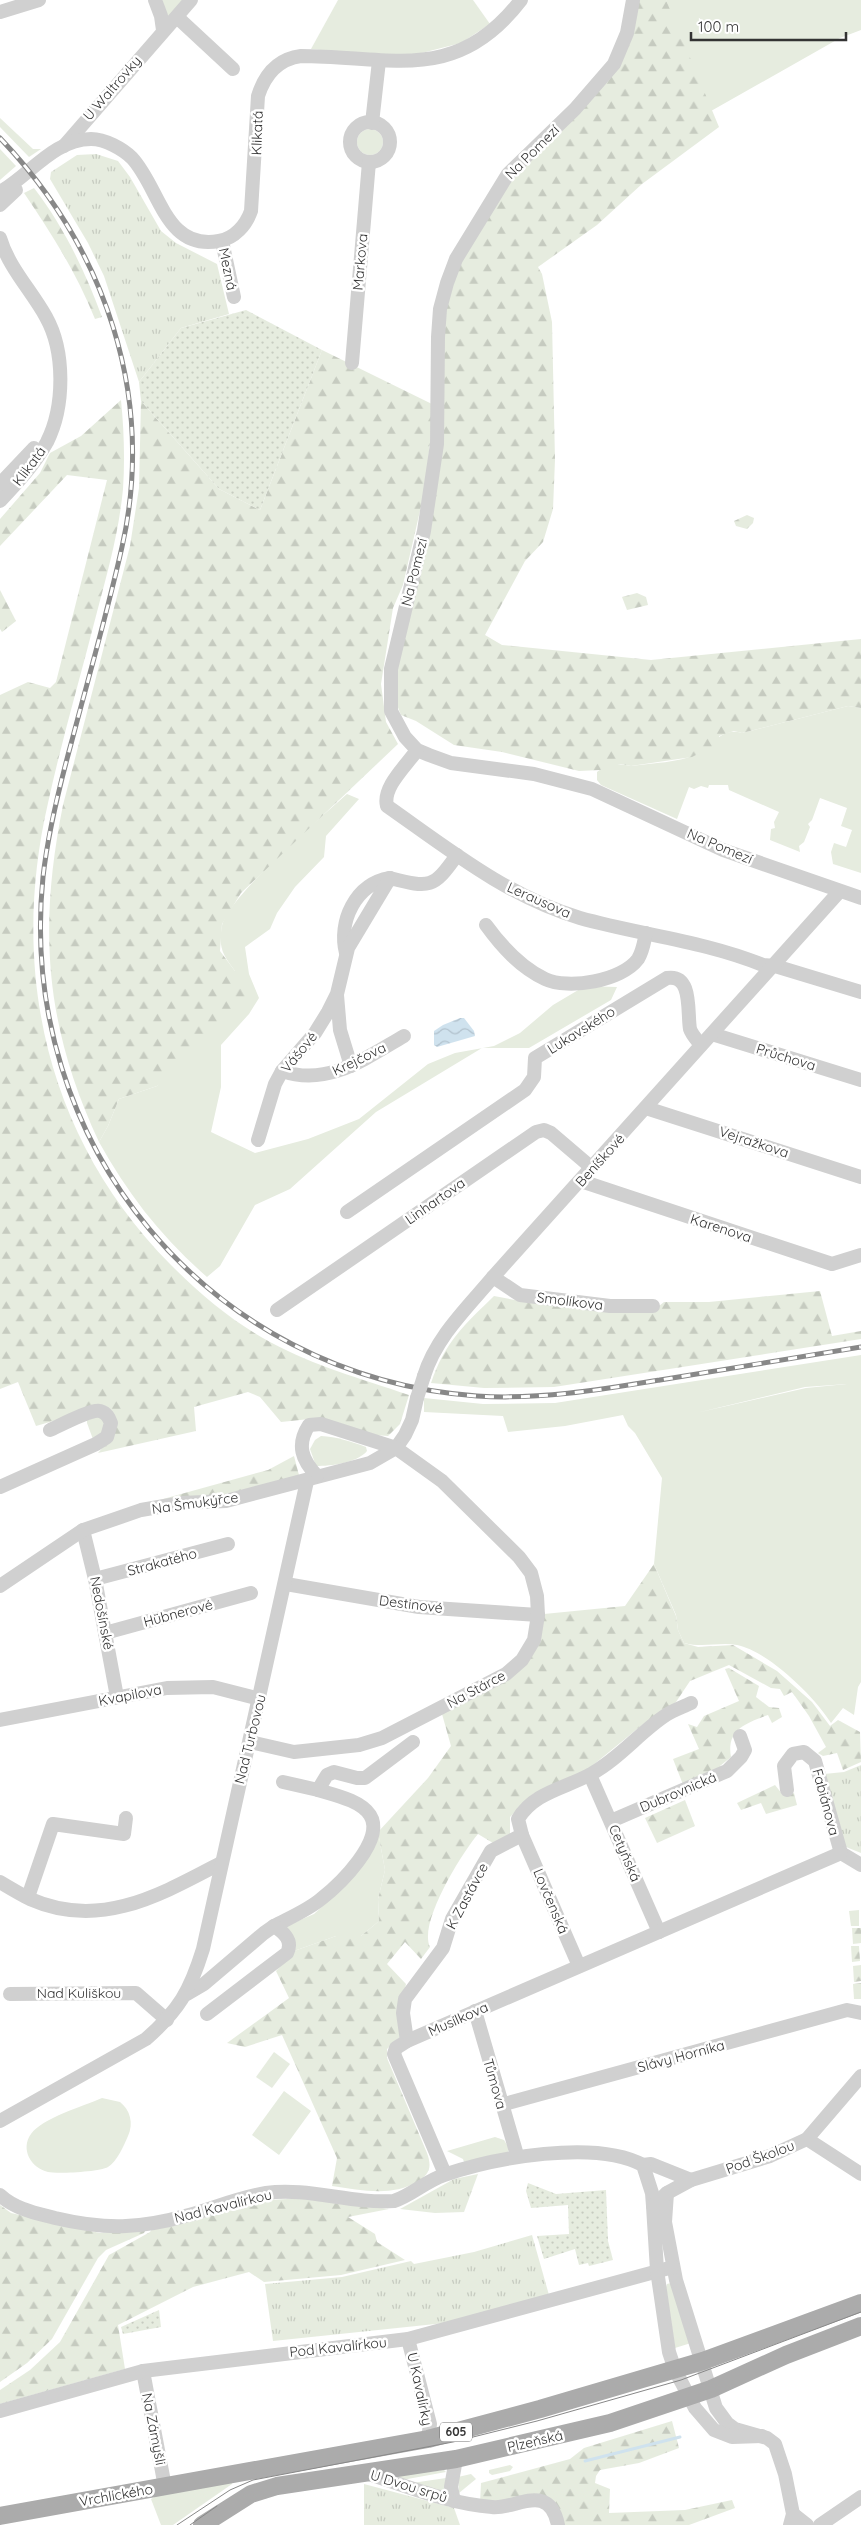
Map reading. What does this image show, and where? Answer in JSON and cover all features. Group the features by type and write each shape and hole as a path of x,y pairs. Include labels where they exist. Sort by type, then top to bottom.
{"main road":[{"name":"Plzeňská","path":"232,2474 428,2439 540,2409 703,2361 861,2303"},
{"name":"Plzeňská","path":"202,2525 251,2494 277,2486 456,2459 610,2423 711,2389 786,2355 861,2326"},
{"name":"Vrchlického","path":"0,2516 232,2474"}],"street":[{"path":"0,12 39,0"},
{"path":"155,0 161,16 163,30"},
{"name":"U Waltrovky","path":"59,150 191,0"},
{"name":"Klikatá","path":"222,241 239,231 251,211 258,96 264,81 272,70 287,59 301,56 379,61 427,60 464,47 488,33 520,0"},
{"name":"Na Pomezí","path":"633,0 627,33 614,64 575,109 508,174 456,259 440,309 437,444 424,531 391,669 391,710 405,737 417,750 451,763 534,774 592,789 722,850 839,892 861,898"},
{"path":"177,17 234,70"},
{"path":"372,123 379,61"},
{"path":"372,123 383,127 390,138 390,144 385,155 380,159 369,162 357,157 350,141 352,135 360,126 372,123"},
{"path":"0,192 59,150 78,141 93,139 126,153 142,172 168,218 178,231 198,241 222,241"},
{"path":"0,215 0,207 59,150"},
{"name":"Markova","path":"352,363 369,162"},
{"name":"Klikatá","path":"0,238 5,258 42,309 53,331 60,359 55,422 47,441 23,476 0,501"},
{"name":"Mezná","path":"222,241 234,298"},
{"name":"Klikatá","path":"0,484 41,439 58,398"},
{"name":"Lerausova","path":"417,750 388,790 385,798 387,806 457,855 516,892 579,918 693,942 763,965 775,966 861,992"},
{"name":"Vášové","path":"258,1140 272,1093 282,1071 315,1033 337,994 346,953 361,924 390,878 426,885 439,878 457,855"},
{"name":"Beníškové","path":"396,1448 412,1420 430,1355 444,1335 839,892"},
{"path":"486,924 505,949 529,970 546,980 582,984 608,977 631,966 640,953 646,933"},
{"name":"Lukavského","path":"347,1212 525,1090 534,1077 535,1058 667,978 678,979 685,986 691,1031 701,1045"},
{"name":"Vášové","path":"337,994 340,1030 350,1066"},
{"name":"Průchova","path":"712,1034 861,1080"},
{"name":"Krejčova","path":"282,1071 295,1076 320,1076 350,1066 404,1036"},
{"name":"Vejražkova","path":"646,1108 861,1176"},
{"name":"Linhartova","path":"277,1310 536,1132 544,1130 550,1133 592,1168"},
{"name":"Karenova","path":"581,1181 832,1264 847,1261 861,1255"},
{"name":"Smolíkova","path":"493,1278 520,1295 610,1306 653,1306"},
{"path":"0,1487 96,1444 107,1437 111,1423 107,1415 100,1411 92,1412 50,1430"},
{"path":"312,1479 303,1459 301,1446 304,1433 309,1425 321,1424 396,1448"},
{"name":"Na Šmukýřce","path":"0,1586 83,1530 141,1510 182,1503 226,1501 312,1479 370,1463 396,1448"},
{"name":"Na Stárce","path":"250,1742 294,1752 359,1745 382,1738 506,1674 522,1660 534,1640 538,1615 538,1596 531,1573 519,1557 442,1481 396,1448"},
{"name":"Nad Turbovou","path":"0,2121 146,2038 167,2020 187,1994 203,1949 221,1863 312,1479"},
{"name":"Nedošínské","path":"83,1530 95,1579 117,1697"},
{"name":"Strakatého","path":"95,1579 228,1544"},
{"name":"Destinové","path":"286,1584 419,1607 538,1615"},
{"name":"Hübnerové","path":"105,1633 251,1594"},
{"name":"Kvapilova","path":"0,1720 167,1688 190,1686 213,1687 260,1698"},
{"path":"522,1835 518,1818 524,1808 537,1798 590,1775 613,1760 666,1715 691,1703"},
{"name":"Dubrovnická","path":"611,1821 727,1771 741,1758 745,1750 740,1736"},
{"path":"283,1782 318,1790 327,1775 334,1772 357,1778 366,1778 413,1742"},
{"name":"Fabiánova","path":"787,1790 784,1766 793,1754 804,1752 815,1761 841,1853 861,1865"},
{"name":"Cetyňská","path":"590,1775 659,1932"},
{"name":"Nad Turbovou","path":"187,1994 195,1991 274,1926 320,1900 352,1869 370,1842 374,1828 370,1815 358,1805 318,1790"},
{"path":"28,1897 53,1824 124,1834 126,1818"},
{"name":"Lovčenská","path":"522,1835 579,1966"},
{"name":"K Zastávce","path":"407,2041 403,2013 405,1998 443,1948 452,1919 491,1851 522,1835"},
{"name":"Musílkova","path":"407,2041 841,1853"},
{"path":"0,1882 28,1897 61,1908 94,1911 123,1908 158,1896 221,1863"},
{"path":"207,2014 290,1948 289,1939 274,1926"},
{"name":"Nad Kuliškou","path":"10,1994 136,1993 167,2020"},
{"name":"Slávy Horníka","path":"501,2105 847,2010 861,2013"},
{"name":"Tůmova","path":"475,2012 517,2156"},
{"path":"407,2041 396,2048 394,2054 445,2174 517,2156 614,2154 645,2168 667,2193 665,2212 674,2267 716,2408 727,2423 735,2429 762,2436 772,2441 776,2447 791,2520 806,2525"},
{"name":"Pod Školou","path":"667,2193 691,2180 770,2156 807,2139 861,2076"},
{"path":"807,2139 861,2174"},
{"path":"645,2168 651,2164 691,2180"},
{"path":"645,2168 653,2206 657,2270 669,2352 675,2370 689,2397 708,2425 722,2435 762,2436"},
{"name":"Nad Kavalírkou","path":"0,2195 9,2203 35,2213 90,2226 130,2228 188,2216 265,2193 288,2192 394,2201 408,2197 445,2174"},
{"path":"653,2206 667,2193"},
{"name":"Pod Kavalírkou","path":"0,2411 143,2371 408,2339 657,2270 674,2267"},
{"name":"U Kavalírky","path":"408,2339 430,2424 428,2439"},
{"name":"Na Zámyšli","path":"143,2371 165,2487"},
{"name":"U Dvou srpů","path":"454,2501 451,2487 456,2459"},
{"name":"U Dvou srpů","path":"364,2472 454,2501 494,2508 543,2501 551,2507 558,2525"},
{"path":"820,2525 861,2497"}],"green space":[{"path":"162,0 187,0 168,19"},
{"path":"338,0 473,0 490,24 461,43 402,58 311,49"},
{"path":"637,0 666,0 719,127 642,184 597,225 538,267 542,274 552,322 555,460 553,509 543,542 525,561 485,635 502,645 651,660 861,639 861,708 848,706 742,733 734,731 719,736 720,743 692,757 631,766 621,764 600,770 579,771 502,752 454,745 416,721 401,715 393,695 443,381 445,305 455,272 501,191 613,74"},
{"path":"666,0 861,0 861,30 840,38 711,111 677,33"},
{"path":"0,118 33,149 41,149 29,157 0,127"},
{"path":"370,129 379,133 383,142 379,151 370,155 361,151 357,142 361,133"},
{"path":"0,149 16,166 0,180"},
{"path":"96,154 118,161 130,177 161,231 176,243 217,264 229,314 181,328 139,382 104,276 88,243 50,179 51,172 77,155"},
{"path":"34,188 55,218 73,250 102,317 95,319 63,254 24,193"},
{"path":"246,310 322,350 260,510 219,489 141,401 139,382 181,328"},
{"path":"322,350 434,405 425,489 403,585 393,608 381,684 386,722 398,744 241,893 222,924 220,951 235,971 247,998 157,1086 119,1099 99,1142 81,1099 67,1058 57,1017 51,976 49,936 50,894 63,805 130,546 139,488 141,401 219,489 260,510"},
{"path":"121,400 124,467 119,520 109,566 53,779 37,866 33,929 37,990 48,1050 67,1108 94,1164 129,1216 171,1265 218,1307 243,1326 270,1342 321,1365 409,1395 400,1424 388,1436 375,1435 319,1418 281,1422 260,1397 248,1392 194,1407 196,1431 98,1453 111,1438 98,1408 36,1426 18,1382 0,1389 0,695 28,682 50,688 56,682 107,480 67,475 0,546 0,519 40,473 50,453 81,436"},
{"path":"747,515 754,518 753,523 747,529 736,526 734,521"},
{"path":"0,590 16,621 2,632 0,629"},
{"path":"637,593 646,597 648,605 627,610 622,597"},
{"path":"848,706 861,708 861,873 833,864 831,852 834,843 846,847 852,830 841,826 847,808 820,798 812,820 808,824 810,827 804,842 799,846 800,852 770,840 771,829 775,828 774,822 779,812 729,790 728,785 709,785 708,788 701,786 694,789 689,787 677,819 601,785 597,780 597,772 609,766 618,764 631,766 685,758 699,753 727,733 742,733"},
{"path":"347,794 359,799 326,836 324,857 295,887 277,913 270,929 245,947 249,974 259,998 249,1014 221,1045 221,1087 211,1132 255,1153 308,1139 359,1119 428,1064 455,1053 482,1048 376,1112 290,1189 255,1205 220,1266 207,1277 160,1231 121,1179 99,1142 119,1099 157,1086 235,971 222,951 221,946 222,926 228,913 240,897 277,858"},
{"path":"585,986 617,987 611,1000 529,1048 483,1048 494,1046 520,1033 553,1005"},
{"path":"820,1291 832,1336 861,1331 861,1339 554,1387 484,1388 431,1383 442,1356 456,1335 494,1296 520,1301 654,1310 664,1302 709,1302"},
{"path":"861,1355 861,1682 858,1687 854,1715 843,1708 831,1723 824,1712 790,1676 763,1656 749,1649 730,1644 698,1645 684,1643 678,1630 676,1615 654,1564 662,1478 635,1433 628,1426 623,1415 565,1426 508,1432 503,1416 424,1412 424,1398 483,1404 555,1403","holes":["847,1384 806,1388 696,1413 805,1387"]},
{"path":"100,1416 109,1425 94,1442 87,1420"},
{"path":"321,1436 338,1438 354,1443 366,1447 367,1451 350,1461 316,1466 310,1449 315,1440"},
{"path":"294,1456 300,1479 228,1497 145,1504 268,1470"},
{"path":"654,1564 676,1616 678,1630 684,1643 698,1647 733,1645 777,1671 812,1702 830,1726 838,1720 860,1732 861,1762 843,1770 837,1753 823,1756 818,1753 826,1747 809,1716 792,1692 784,1696 780,1689 771,1688 729,1665 690,1681 676,1702 642,1725 587,1770 533,1794 510,1817 510,1834 493,1843 478,1834 462,1856 436,1906 430,1922 428,1936 430,1947 421,1959 405,1942 387,1964 406,1984 402,2002 402,2035 387,2049 387,2058 427,2153 429,2170 417,2182 397,2190 376,2191 332,2186 337,2158 282,2035 245,2047 227,2043 289,1998 276,1971 294,1951 336,1936 361,1936 379,1921 378,1899 385,1870 378,1832 428,1778 451,1746 442,1714 485,1691 541,1633 544,1614 625,1606"},
{"path":"729,1668 759,1686 756,1697 769,1707 779,1708 782,1717 772,1723 768,1715 752,1721 739,1729 732,1740 730,1748 731,1757 720,1766 723,1770 684,1787 673,1759 699,1749 688,1724 697,1727 704,1716 739,1701 725,1669"},
{"path":"861,1765 861,1853 846,1847 824,1774 844,1772"},
{"path":"775,1785 783,1795 794,1793 797,1805 766,1814 761,1803 741,1810 737,1803"},
{"path":"685,1800 695,1826 657,1843 645,1818"},
{"path":"378,1832 385,1870 378,1899 379,1921 361,1936 336,1936 294,1951 286,1926 314,1914 336,1894"},
{"path":"859,1910 859,1926 851,1926 849,1911"},
{"path":"852,1928 861,1928 861,1943 853,1944"},
{"path":"851,1946 859,1946 860,1961 852,1962"},
{"path":"861,1965 861,1981 854,1982 853,1966"},
{"path":"861,1983 861,1999 854,1999 853,1984"},
{"path":"274,2052 290,2064 272,2088 256,2077"},
{"path":"284,2091 311,2111 279,2155 252,2135"},
{"path":"102,2098 120,2102 129,2113 131,2122 130,2131 124,2144 111,2165 96,2170 53,2173 42,2170 32,2162 27,2152 27,2146 31,2134 36,2128 64,2113"},
{"path":"495,2137 504,2140 509,2148 508,2153 464,2162 463,2159 447,2151"},
{"path":"478,2174 464,2212 435,2213 400,2209 454,2179"},
{"path":"528,2183 556,2194 606,2190 608,2241 613,2260 589,2266 588,2263 579,2265 575,2249 544,2259 537,2236 569,2234 568,2205 531,2208 526,2191"},
{"path":"305,2198 389,2209 348,2217 375,2234 377,2242 405,2260 341,2275 264,2282 249,2272 193,2287 118,2325 125,2369 0,2404 0,2390 30,2370 60,2342 109,2255 150,2232 152,2229 177,2225 269,2200"},
{"path":"0,2205 11,2213 100,2233 146,2229 144,2233 106,2250 98,2258 52,2339 27,2363 0,2382"},
{"path":"532,2235 549,2295 445,2323 273,2341 265,2284 342,2277 411,2261 414,2264 474,2252"},
{"path":"671,2283 691,2343 675,2348 666,2287 667,2284"},
{"path":"159,2310 161,2327 123,2334 121,2327"},
{"path":"672,2421 679,2448 639,2463 600,2470 596,2476 595,2483 610,2489 609,2513 685,2510 732,2500 735,2508 689,2525 560,2525 553,2502 480,2503 481,2483 570,2459 584,2448"},
{"path":"510,2465 513,2467 510,2471 492,2475 489,2473 489,2470"},
{"path":"444,2470 446,2472 402,2480 399,2479 398,2475"},
{"path":"471,2474 476,2479 459,2493 458,2477"},
{"path":"446,2478 444,2492 412,2483"},
{"path":"232,2480 232,2484 173,2525 161,2525 151,2499 163,2492"},
{"path":"364,2484 454,2508 460,2525 364,2525"}],"water":[{"path":"460,1018 464,1018 474,1031 475,1036 437,1047 434,1045 434,1031"}],"waterway":[{"path":"585,2461 680,2437"}],"tram line":[{"path":"177,2525 230,2490 253,2480 453,2442 537,2421 681,2380 861,2312"},
{"path":"190,2525 217,2506"}],"railway":[{"path":"0,138 37,181 68,227 94,276 113,327 126,380 132,435 131,491 122,547 104,622 54,810 43,877 43,975 62,1068 98,1153 149,1229 215,1294 292,1344 380,1379 477,1396 523,1397 592,1391 861,1347"}]}
